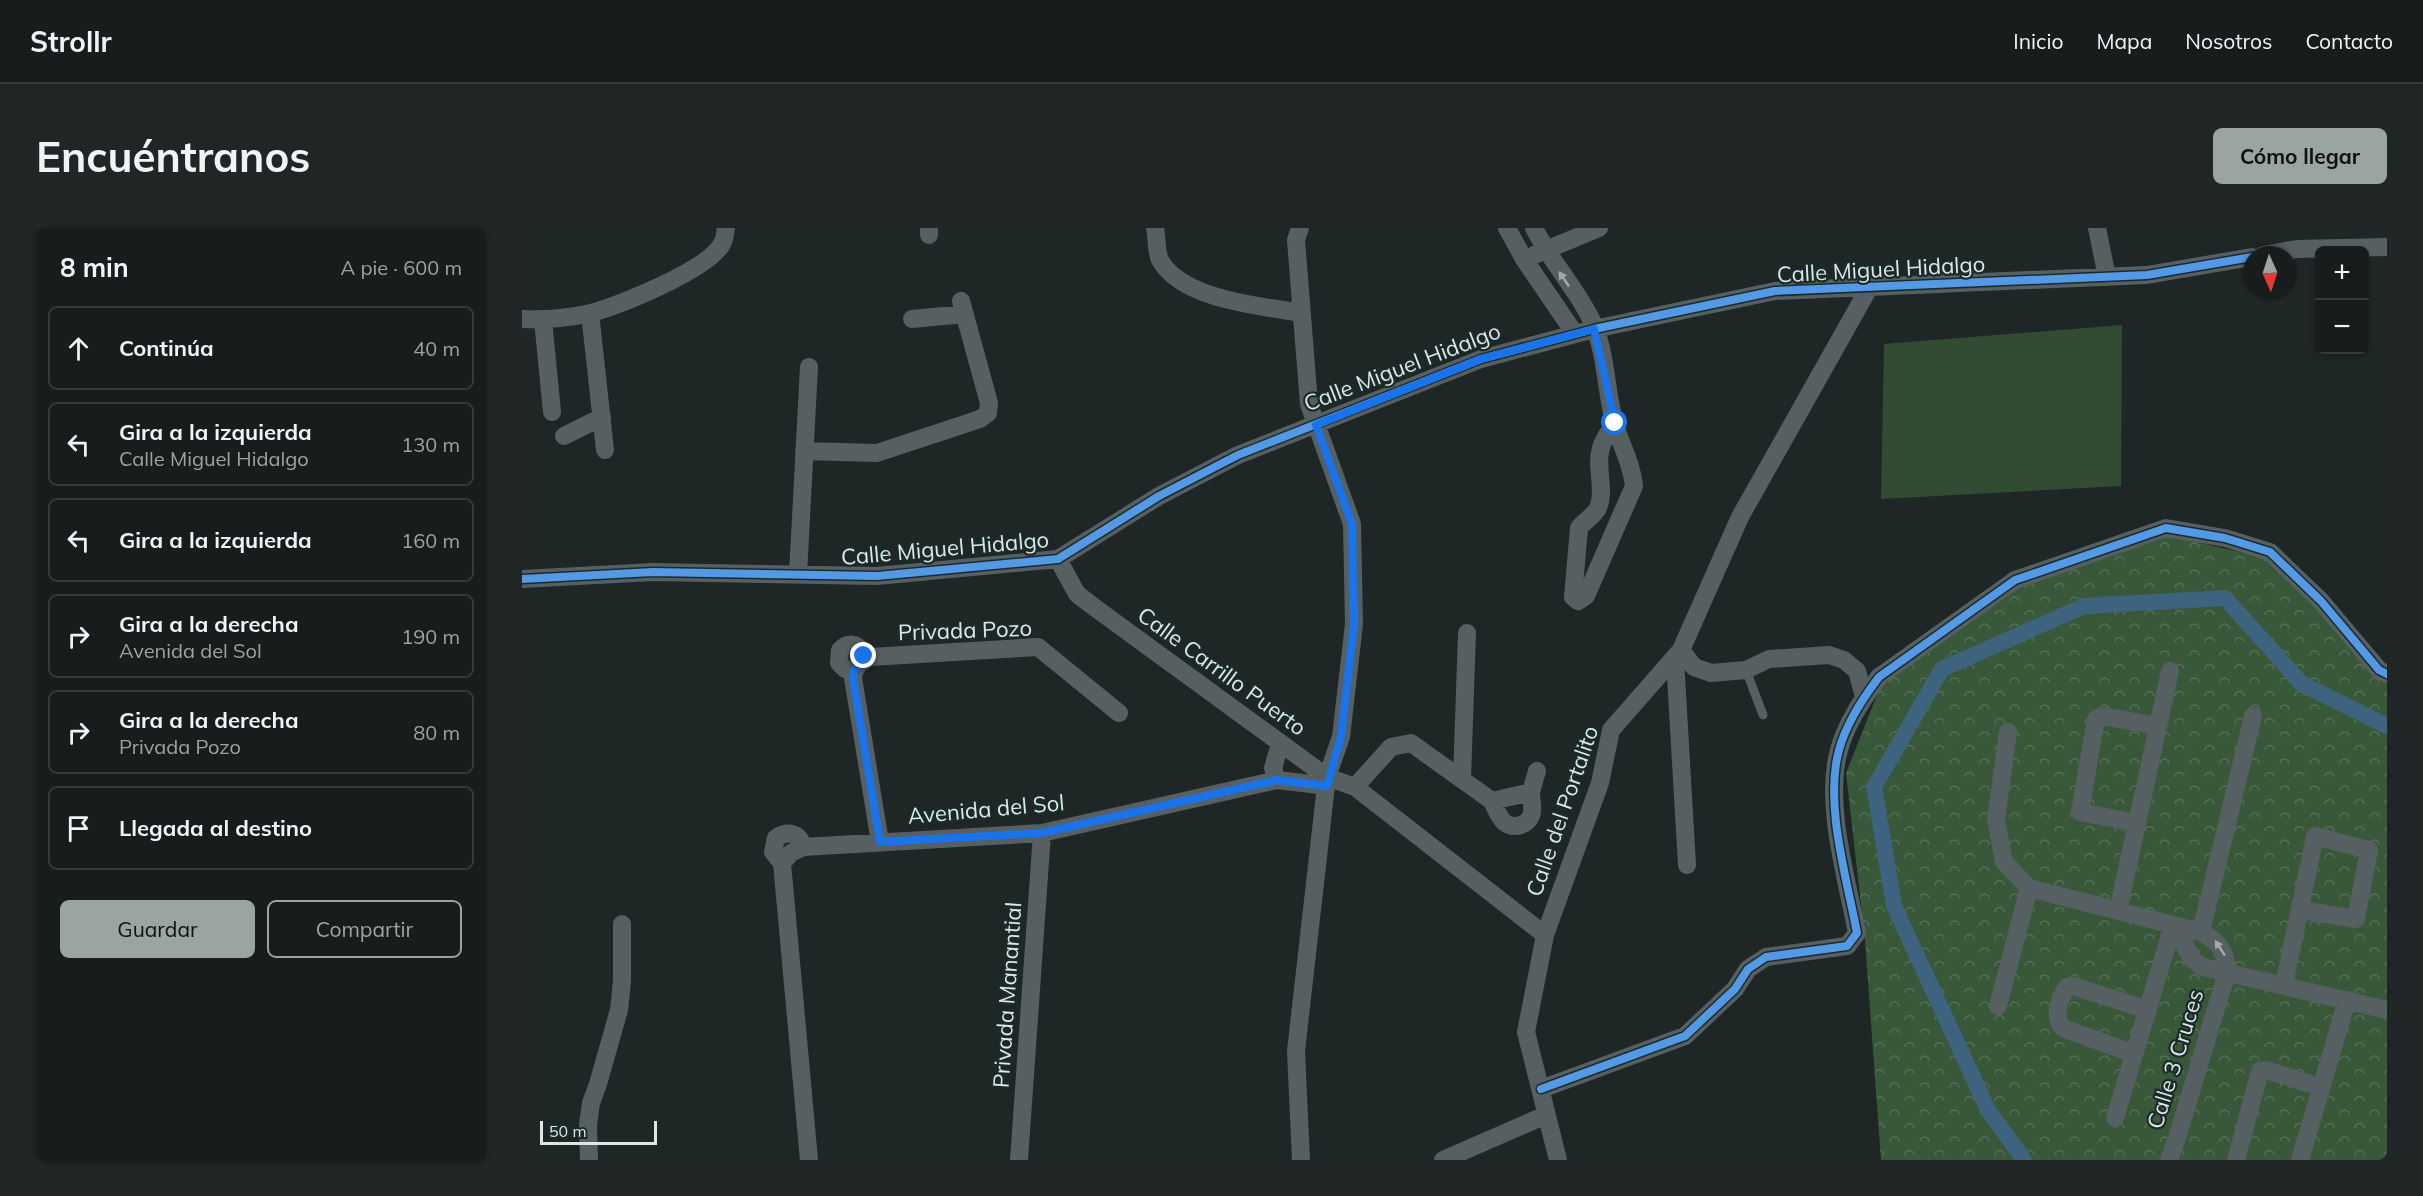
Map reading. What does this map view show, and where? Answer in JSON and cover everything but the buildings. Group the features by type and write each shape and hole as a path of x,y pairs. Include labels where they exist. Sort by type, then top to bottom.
{"street":[{"path":"522,319 543,320 590,313 630,300 696,268 723,243 726,228"},
{"path":"1155,228 1159,259 1172,274 1193,288 1239,302 1302,313"},
{"path":"1300,228 1296,240 1309,404 1352,524 1354,624 1341,737 1327,782 1296,1051 1301,1160"},
{"path":"1507,228 1524,259 1575,334"},
{"path":"1534,228 1545,251 1590,318 1615,423 1633,474 1634,486 1586,596 1578,601 1573,597 1579,528 1584,520 1597,511 1600,501 1601,446 1615,423"},
{"path":"1524,259 1599,228"},
{"path":"2097,228 2107,277"},
{"path":"2297,249 2387,247"},
{"name":"Calle Miguel Hidalgo","path":"522,579 653,572 877,576 1058,559 1159,496 1238,455 1481,359 1594,329 1775,291 2107,277 2147,274 2243,258"},
{"name":"Calle del Portalito","path":"1558,1160 1526,1032 1545,935 1600,783 1611,730 1678,655 1740,517 1869,288"},
{"path":"1560,313 1579,301"},
{"path":"804,451 877,453 980,419 988,412 988,403 963,308 912,319"},
{"path":"590,313 605,450"},
{"path":"543,320 552,412"},
{"path":"798,574 809,367"},
{"path":"564,436 602,417"},
{"path":"1541,1089 1684,1036 1735,989 1748,969 1766,957 1847,946 1854,940 1857,933 1834,811 1835,768 1839,748 1864,697 1879,677 2015,580 2166,528 2225,538 2270,552 2321,600 2379,670 2387,674"},
{"name":"Calle Carrillo Puerto","path":"1058,559 1077,594 1280,744 1327,782 1355,787 1545,935"},
{"path":"1462,779 1467,633"},
{"name":"Privada Pozo","path":"880,842 853,678 859,665 870,657 1038,647 1119,713"},
{"path":"1678,655 1694,667 1711,673 1746,669 1769,659 1829,655 1844,660 1857,672 1864,697"},
{"path":"1678,655 1687,865"},
{"path":"2118,912 2170,671"},
{"path":"2138,823 2080,812 2096,719 2102,716 2158,726"},
{"path":"2201,932 2253,716"},
{"path":"2008,732 1996,819 2004,862 2029,888 2201,932 2214,940 2223,951 2227,972"},
{"path":"1355,787 1391,747 1401,743 1411,743 1492,801 1502,820 1511,826 1517,826 1527,822 1530,817 1531,792 1537,771"},
{"path":"1277,780 1273,768 1280,744"},
{"name":"Avenida del Sol","path":"809,1160 792,854 880,842 1042,833 1277,780 1327,782"},
{"path":"1492,801 1531,792"},
{"name":"Privada Manantial","path":"1019,1160 1042,833"},
{"path":"2284,986 2315,836 2369,850 2356,919 2300,910"},
{"path":"1998,1006 2029,888"},
{"path":"589,1160 588,1125 591,1103 619,1010 622,981 622,924"},
{"path":"2177,926 2192,961 2203,967 2387,1010"},
{"path":"2115,1118 2177,926"},
{"name":"Calle 3 Cruces","path":"2169,1160 2227,972"},
{"path":"2134,1054 2063,1028 2057,1016 2063,992 2067,987 2073,986 2148,1010"},
{"path":"2300,1160 2347,1000"},
{"path":"2236,1160 2260,1071 2266,1070 2320,1088"},
{"path":"1443,1160 1546,1115"}],"lane":[{"path":"1746,669 1763,715"}],"green space":[{"path":"2122,325 2121,486 1881,499 1884,344"},
{"path":"2166,535 2270,559 2387,680 2387,1160 1881,1160 1865,940 1846,773 1883,680 2015,587"}],"waterway":[{"path":"2024,1160 1988,1110 1894,906 1874,787 1942,669 2084,606 2225,598 2302,684 2387,726"}],"cycle path":[{"path":"522,579 653,572 877,576 1058,559 1159,496 1238,455 1481,359 1594,329 1775,291 2147,275 2243,259"},
{"path":"1541,1089 1685,1036 1735,989 1748,969 1766,957 1847,946 1857,933 1839,842 1834,794 1835,771 1846,731 1861,702 1879,677 2015,580 2166,528 2225,538 2270,552 2321,601 2379,670 2387,674"}],"route":[{"path":"864,656 864,661 854,670 853,678 880,842 1042,833 1277,780 1327,786 1341,737 1354,624 1352,524 1316,425 1481,359 1594,329 1615,423"}]}
